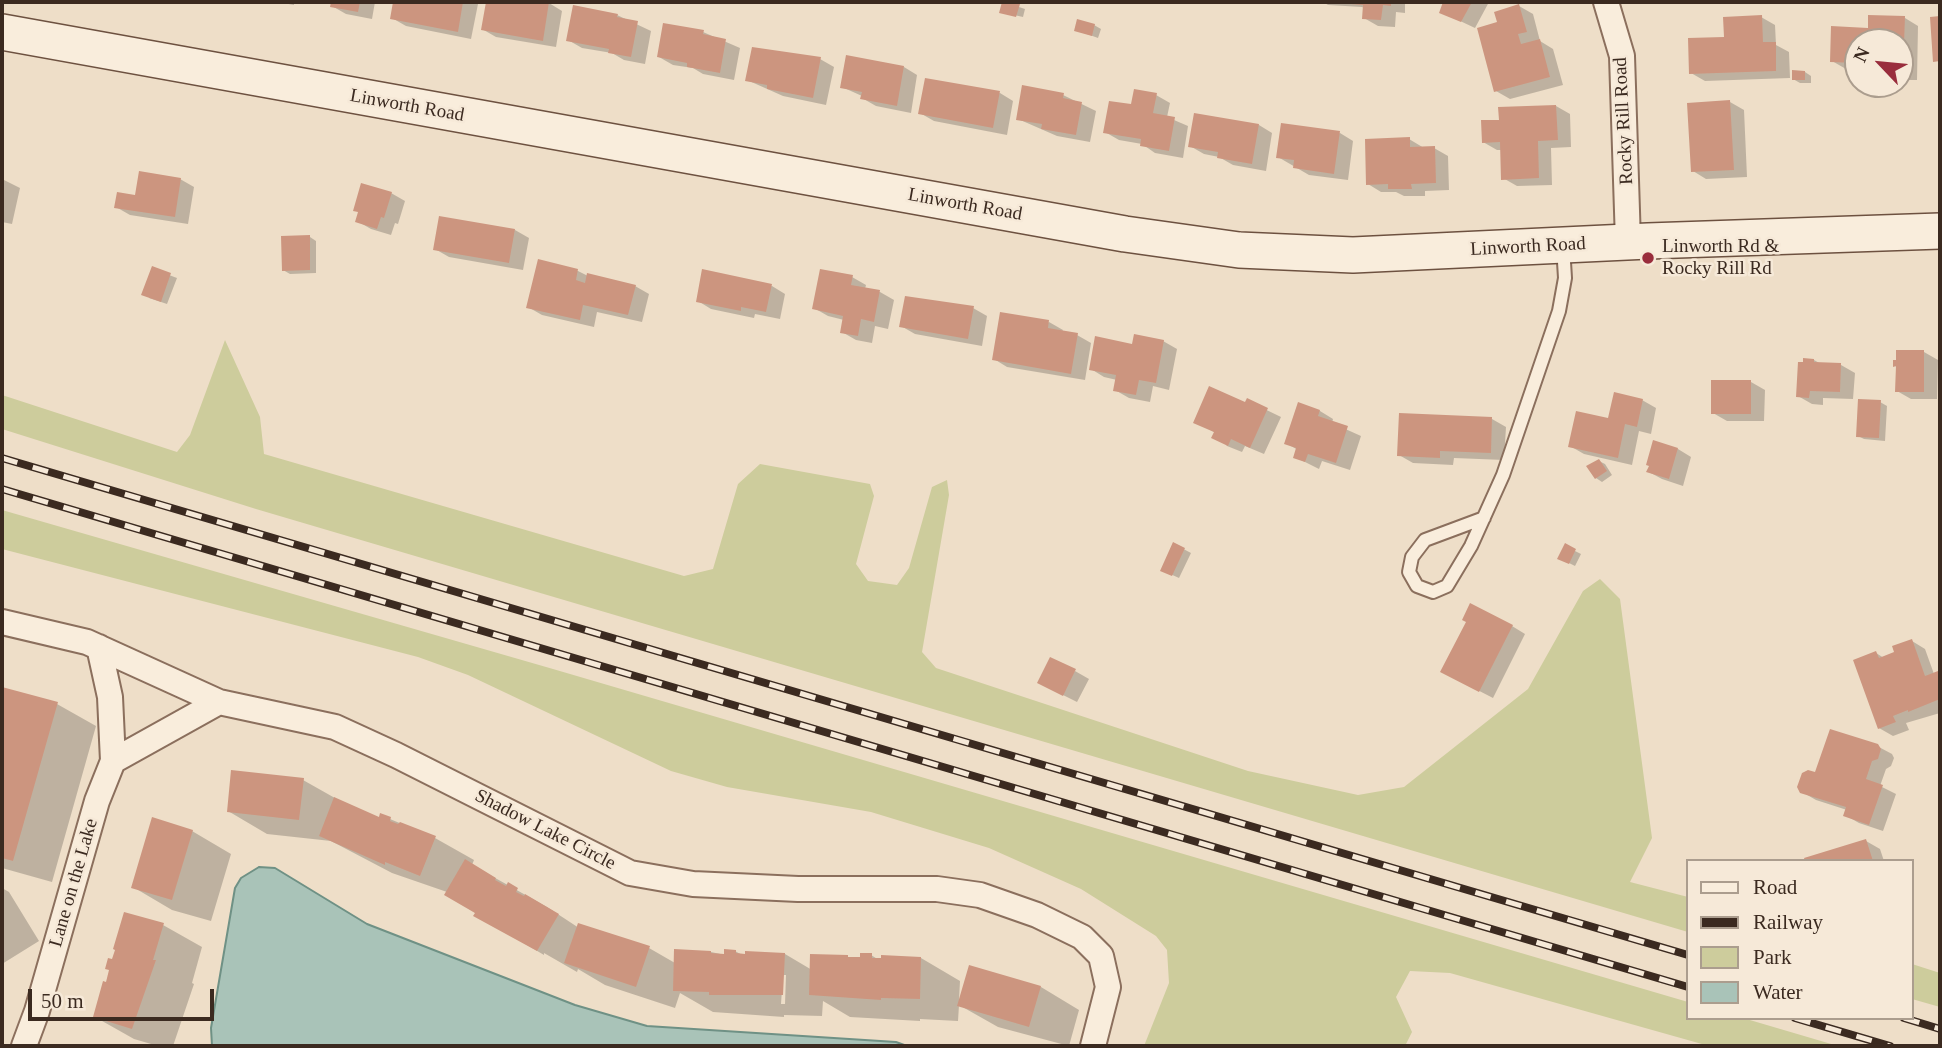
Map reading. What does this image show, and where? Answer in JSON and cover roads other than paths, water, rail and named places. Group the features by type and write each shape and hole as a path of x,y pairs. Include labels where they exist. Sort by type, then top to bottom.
{"main road":[{"name":"Linworth Road","path":"2,32 1125,234 1239,250 1353,256 1628,242 1940,231"}],"street":[{"name":"Rocky Rill Road","path":"1606,2 1622,56 1628,242"},
{"name":"Shadow Lake Circle","path":"2,622 99,648 219,702 335,727 630,873 693,884 798,889 937,889 980,895 1059,923 1082,937 1101,956 1108,987 1093,1046"},
{"name":"Lane on the Lake","path":"24,1046 37,1011 97,801 113,761 110,697 99,648"},
{"path":"113,761 219,702"}],"lane":[{"path":"1483,517 1425,540 1410,564 1409,572 1417,586 1433,592 1447,586 1471,546 1503,475 1559,312 1565,278 1563,245"}],"water":[{"path":"259,867 275,868 367,924 575,1005 647,1026 896,1042 907,1046 212,1046 211,1028 235,888 241,878"}],"railway":[{"path":"2,458 1686,954"},
{"path":"2,489 1686,986"},
{"path":"1802,1020 1890,1046"},
{"path":"1911,1020 1940,1029"}],"place":[{"name":"Linworth Rd & Rocky Rill Rd","path":"1648,258"}]}
